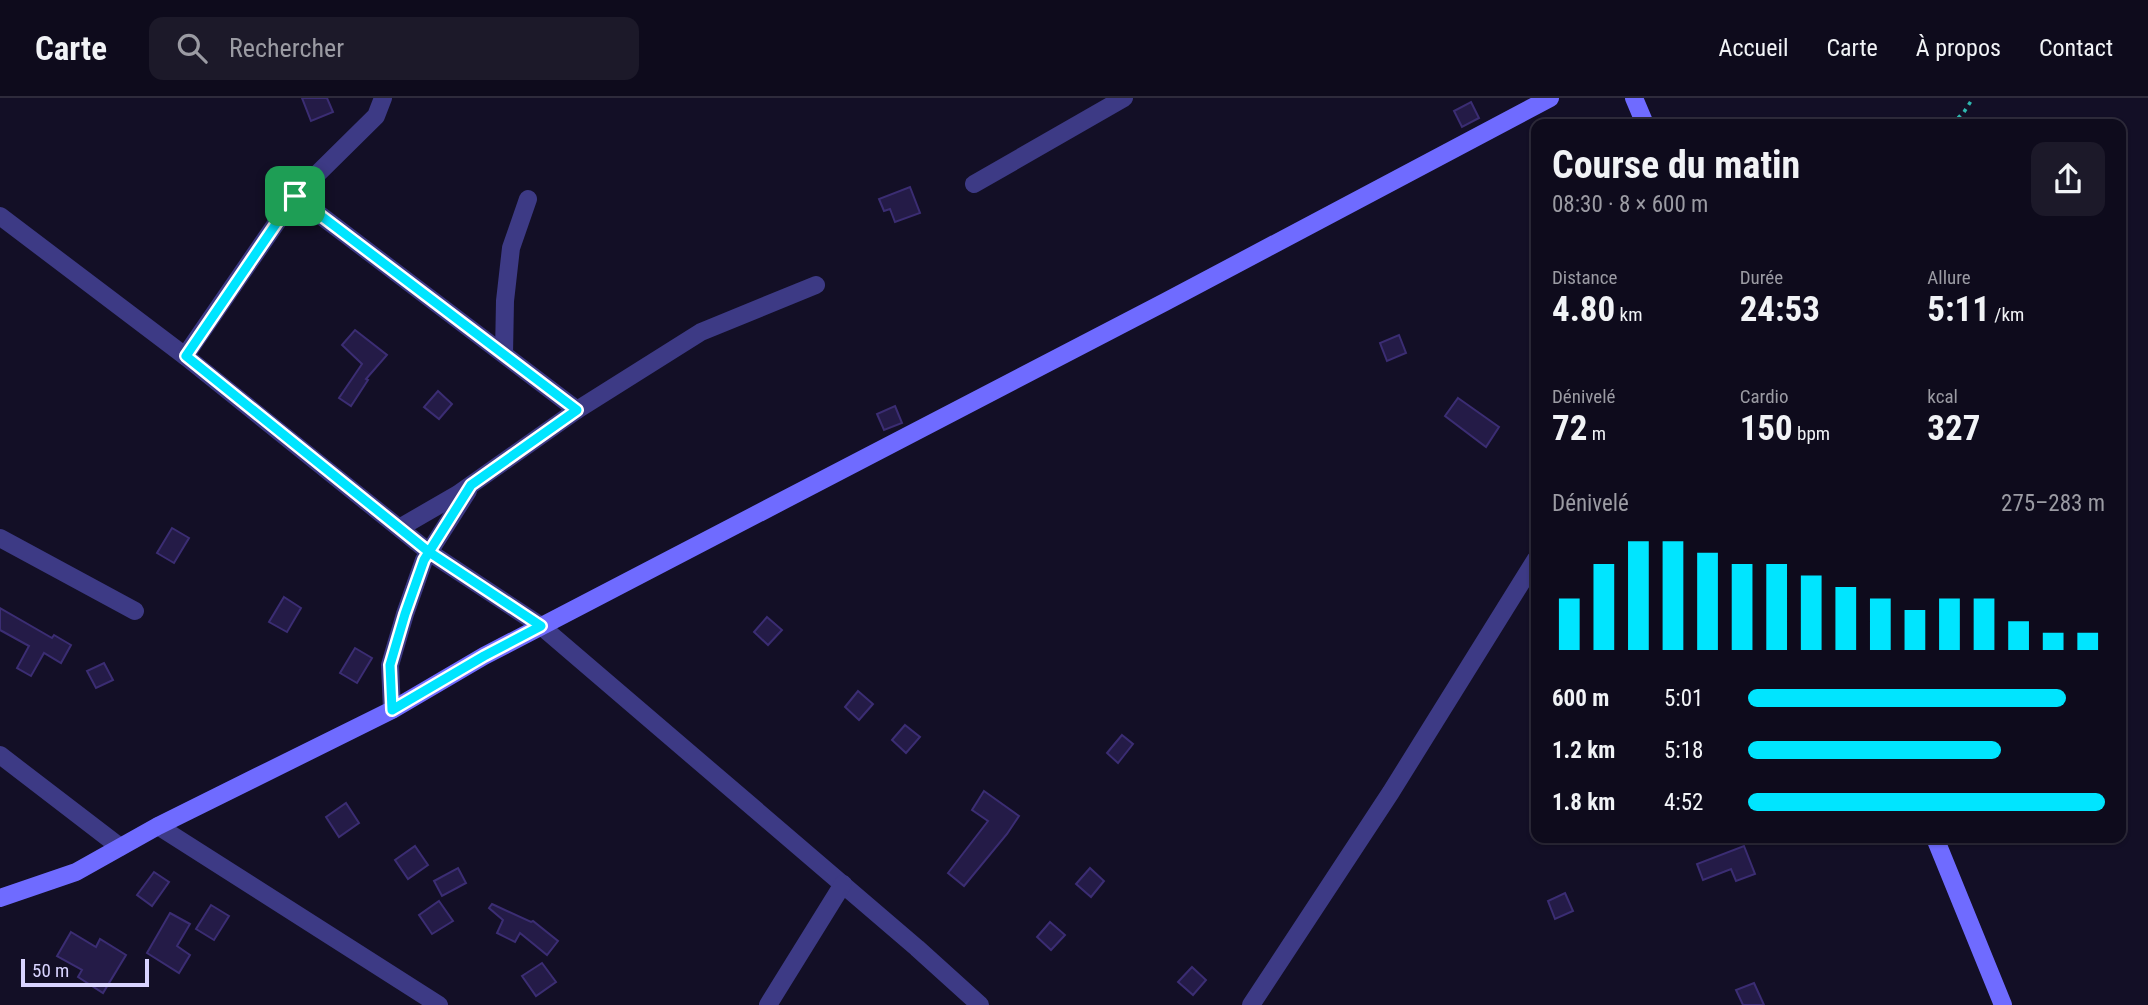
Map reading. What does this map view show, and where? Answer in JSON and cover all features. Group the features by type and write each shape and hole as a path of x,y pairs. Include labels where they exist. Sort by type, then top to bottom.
{"main road":[{"path":"0,898 76,872 158,826 392,710 484,656 1152,309 1550,98"},
{"path":"1634,98 1643,119"},
{"path":"1937,843 2003,1005"}],"street":[{"path":"186,356 295,196 376,116 383,98"},
{"path":"974,184 1124,98"},
{"path":"295,196 577,410"},
{"path":"505,354 505,301 511,248 528,198"},
{"path":"0,216 186,356 429,552 541,626 980,1005"},
{"path":"401,527 471,485 577,410 701,332 816,285"},
{"path":"392,710 390,665 405,614 424,560 471,485"},
{"path":"0,538 135,611"},
{"path":"1251,1005 1391,792 1531,567"},
{"path":"0,755 120,847"},
{"path":"158,826 439,1005"},
{"path":"768,1005 843,884"}],"path":[{"path":"1957,119 1973,98"}],"building":[{"path":"302,98 327,98 333,112 311,121"},
{"path":"1471,102 1479,118 1462,127 1454,111"},
{"path":"910,187 920,213 895,222 890,209 884,211 879,199"},
{"path":"355,330 387,355 366,379 368,380 351,406 339,398 362,364 342,345"},
{"path":"1399,335 1406,353 1387,361 1380,343"},
{"path":"438,391 452,404 439,419 424,407"},
{"path":"1458,398 1499,427 1486,447 1445,416"},
{"path":"895,406 902,423 884,430 877,414"},
{"path":"172,528 189,538 174,563 157,553"},
{"path":"284,597 301,608 287,632 269,622"},
{"path":"0,608 52,638 54,635 71,645 61,663 44,653 31,676 17,668 29,646 0,630"},
{"path":"767,617 782,630 768,645 754,632"},
{"path":"355,648 372,658 357,683 340,673"},
{"path":"104,663 113,680 96,688 87,671"},
{"path":"858,691 873,704 859,720 845,707"},
{"path":"905,725 920,737 906,753 892,740"},
{"path":"1122,735 1133,744 1118,763 1107,753"},
{"path":"984,791 1019,816 964,886 948,873 988,821 972,810"},
{"path":"346,803 359,823 339,837 326,817"},
{"path":"415,846 428,865 408,879 395,860"},
{"path":"1744,846 1755,874 1736,881 1731,869 1703,880 1697,864"},
{"path":"458,868 466,883 442,896 434,881"},
{"path":"1090,868 1104,881 1091,897 1076,884"},
{"path":"154,872 169,882 152,906 137,895"},
{"path":"1565,893 1573,911 1555,919 1548,901"},
{"path":"439,901 453,921 432,934 419,915"},
{"path":"492,904 533,921 558,941 547,955 520,933 515,942 497,933 503,920 489,908"},
{"path":"211,905 229,916 214,940 196,929"},
{"path":"170,913 190,924 177,946 190,955 179,973 147,953"},
{"path":"1050,922 1065,935 1051,950 1037,937"},
{"path":"71,932 96,947 100,939 126,955 103,993 78,977 82,970 57,956"},
{"path":"542,963 556,982 536,996 522,976"},
{"path":"1192,967 1206,980 1193,995 1178,982"},
{"path":"1754,983 1764,1005 1743,1005 1736,990"}],"route":[{"path":"295,196 186,356 429,552 405,614 390,665 392,710 541,626 429,552 471,485 577,410 295,196"}]}
